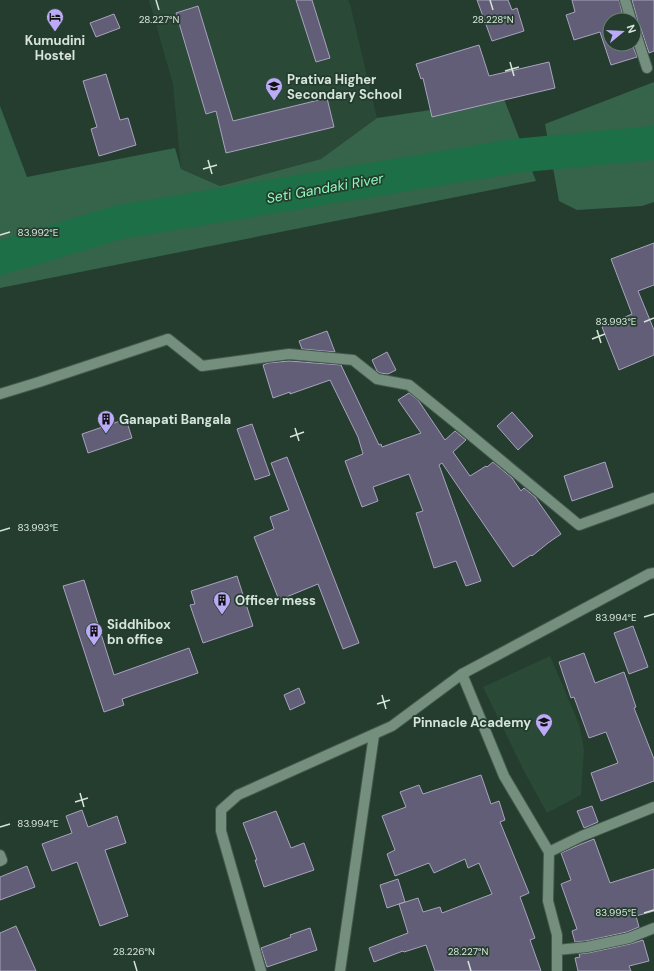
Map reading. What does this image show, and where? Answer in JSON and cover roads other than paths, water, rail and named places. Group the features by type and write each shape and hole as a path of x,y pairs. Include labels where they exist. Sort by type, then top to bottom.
{"street":[{"path":"625,0 629,12"},
{"path":"642,52 647,68"},
{"path":"0,394 168,339 202,366 289,354 353,360 377,379 409,385 579,525 654,498"},
{"path":"261,971 221,831 220,810 238,795 392,726 462,674 649,574 654,573"},
{"path":"462,674 504,776 549,852 548,902 557,935 557,971"},
{"path":"340,971 374,735"},
{"path":"549,852 582,836 654,807"},
{"path":"0,855 2,860 0,862"},
{"path":"557,950 594,946 629,938 654,928"}],"waterway":[{"name":"Seti Gandaki River","path":"0,258 120,222 514,156 654,143"}],"place":[{"name":"Kumudini Hostel","path":"55,32"},
{"name":"Prativa Higher Secondary School","path":"274,101"},
{"name":"Ganapati Bangala","path":"106,434"},
{"name":"Officer mess","path":"222,615"},
{"name":"Siddhibox bn office","path":"94,646"},
{"name":"Pinnacle Academy","path":"544,737"}]}
